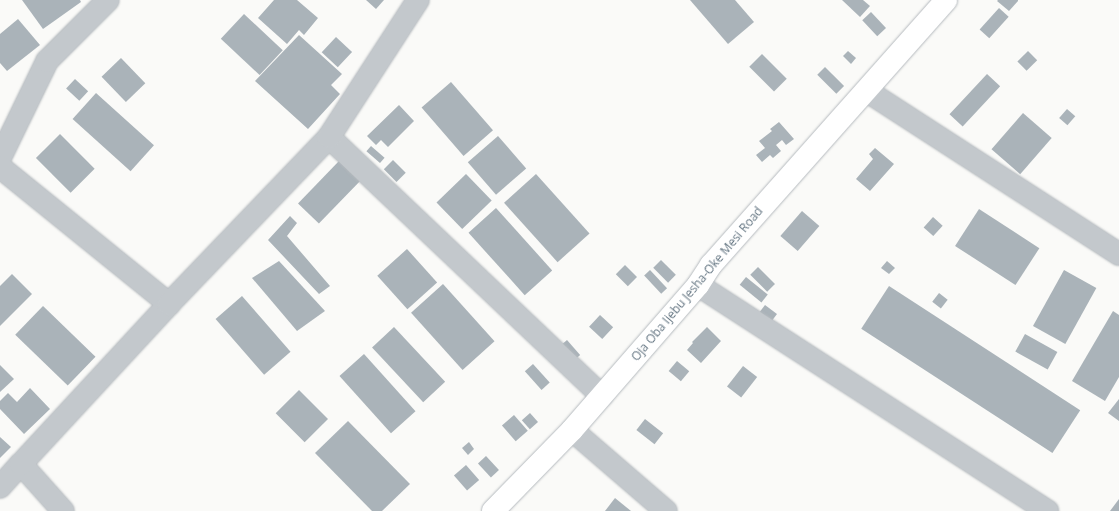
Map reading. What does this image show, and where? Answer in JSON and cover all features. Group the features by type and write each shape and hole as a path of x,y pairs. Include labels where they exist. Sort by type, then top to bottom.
{"main road":[{"name":"Oja Oba Ijebu Jesha-Oke Mesi Road","path":"493,511 572,430 698,285 711,265 946,0"}],"street":[{"path":"0,158 47,61 108,0"},
{"path":"0,487 169,304 328,137 418,0"},
{"path":"866,91 1119,254"},
{"path":"328,137 602,396"},
{"path":"0,167 169,304"},
{"path":"698,285 1047,511"},
{"path":"572,430 666,511"},
{"path":"21,464 63,511"}],"building":[{"path":"22,0 80,0 81,2 43,29"},
{"path":"274,0 297,0 318,18 304,35 299,30 287,44 258,18"},
{"path":"366,0 384,0 376,9"},
{"path":"690,0 735,0 754,22 728,44"},
{"path":"842,0 863,0 870,6 860,17"},
{"path":"997,1 1018,1 1009,11"},
{"path":"999,8 1009,17 989,38 980,30"},
{"path":"871,12 886,28 877,36 862,20"},
{"path":"244,14 283,50 260,75 221,39"},
{"path":"18,19 40,45 7,71 0,63 0,34"},
{"path":"299,35 342,74 331,85 340,94 308,129 255,81"},
{"path":"336,37 352,52 338,67 322,52"},
{"path":"848,51 856,58 851,64 843,56"},
{"path":"1028,51 1037,60 1027,71 1017,62"},
{"path":"762,54 787,79 774,91 749,67"},
{"path":"121,58 145,83 126,102 102,77"},
{"path":"825,67 844,86 836,94 817,75"},
{"path":"987,74 1000,86 963,127 949,114"},
{"path":"75,79 88,91 79,101 66,89"},
{"path":"451,82 493,130 464,156 422,108"},
{"path":"96,93 154,145 131,171 73,119"},
{"path":"399,105 414,121 388,147 381,140 376,145 367,136"},
{"path":"1067,109 1075,116 1067,125 1059,118"},
{"path":"1023,113 1052,138 1020,174 992,149"},
{"path":"779,122 794,139 786,145 782,140 776,145 781,151 773,158 770,155 762,162 756,155 765,148 759,141 772,131 770,129"},
{"path":"60,134 95,169 71,193 36,158"},
{"path":"498,136 526,168 496,195 468,162"},
{"path":"371,146 385,158 380,163 366,151"},
{"path":"875,148 894,164 870,191 856,179 873,159 869,154"},
{"path":"393,160 406,173 397,182 384,169"},
{"path":"339,161 360,181 319,224 298,203"},
{"path":"466,174 492,201 462,229 437,202"},
{"path":"536,174 590,233 558,262 504,203"},
{"path":"496,208 552,270 525,295 469,233"},
{"path":"979,209 1039,248 1015,285 955,246"},
{"path":"802,211 819,226 798,251 780,236"},
{"path":"290,216 297,223 287,236 330,286 319,294 268,240"},
{"path":"933,217 943,226 933,236 924,227"},
{"path":"407,249 437,282 407,309 377,276"},
{"path":"661,260 676,275 668,283 653,268"},
{"path":"279,261 325,311 297,331 252,278"},
{"path":"887,261 895,268 889,274 881,268"},
{"path":"625,265 637,277 628,286 616,274"},
{"path":"758,267 775,284 767,292 750,275"},
{"path":"650,270 667,288 661,294 644,275"},
{"path":"1064,270 1096,288 1065,344 1033,326"},
{"path":"12,274 32,294 0,326 0,286"},
{"path":"746,277 768,295 761,302 740,285"},
{"path":"443,284 495,341 463,370 411,313"},
{"path":"889,286 1080,410 1052,453 861,329"},
{"path":"939,293 948,300 941,308 932,302"},
{"path":"242,296 291,352 264,375 216,319"},
{"path":"765,305 777,314 769,325 757,316"},
{"path":"43,306 96,357 68,385 15,335"},
{"path":"1113,311 1119,315 1119,377 1105,401 1072,381"},
{"path":"600,315 613,327 602,339 589,327"},
{"path":"394,327 445,382 423,402 372,347"},
{"path":"707,327 721,341 701,363 687,350 693,343 692,342"},
{"path":"1025,334 1057,352 1048,369 1015,351"},
{"path":"567,340 580,355 574,360 561,345"},
{"path":"364,354 416,411 391,433 339,376"},
{"path":"677,361 689,371 681,381 669,371"},
{"path":"533,364 550,383 542,390 525,371"},
{"path":"0,365 14,379 0,392"},
{"path":"743,366 757,377 741,398 727,386"},
{"path":"30,388 50,409 24,434 0,409 0,401 8,393 17,402"},
{"path":"299,390 328,419 305,442 276,413"},
{"path":"1119,399 1119,421 1108,413"},
{"path":"530,413 538,422 530,429 522,420"},
{"path":"514,415 528,431 516,441 502,425"},
{"path":"645,419 663,433 655,444 636,430"},
{"path":"348,421 410,484 382,511 372,511 315,453"},
{"path":"0,437 11,447 0,458"},
{"path":"469,442 474,449 468,455 462,448"},
{"path":"486,456 499,470 491,477 478,464"},
{"path":"466,465 479,480 467,491 454,475"},
{"path":"615,498 631,511 605,511"},
{"path":"1119,499 1119,511 1110,511"}]}
